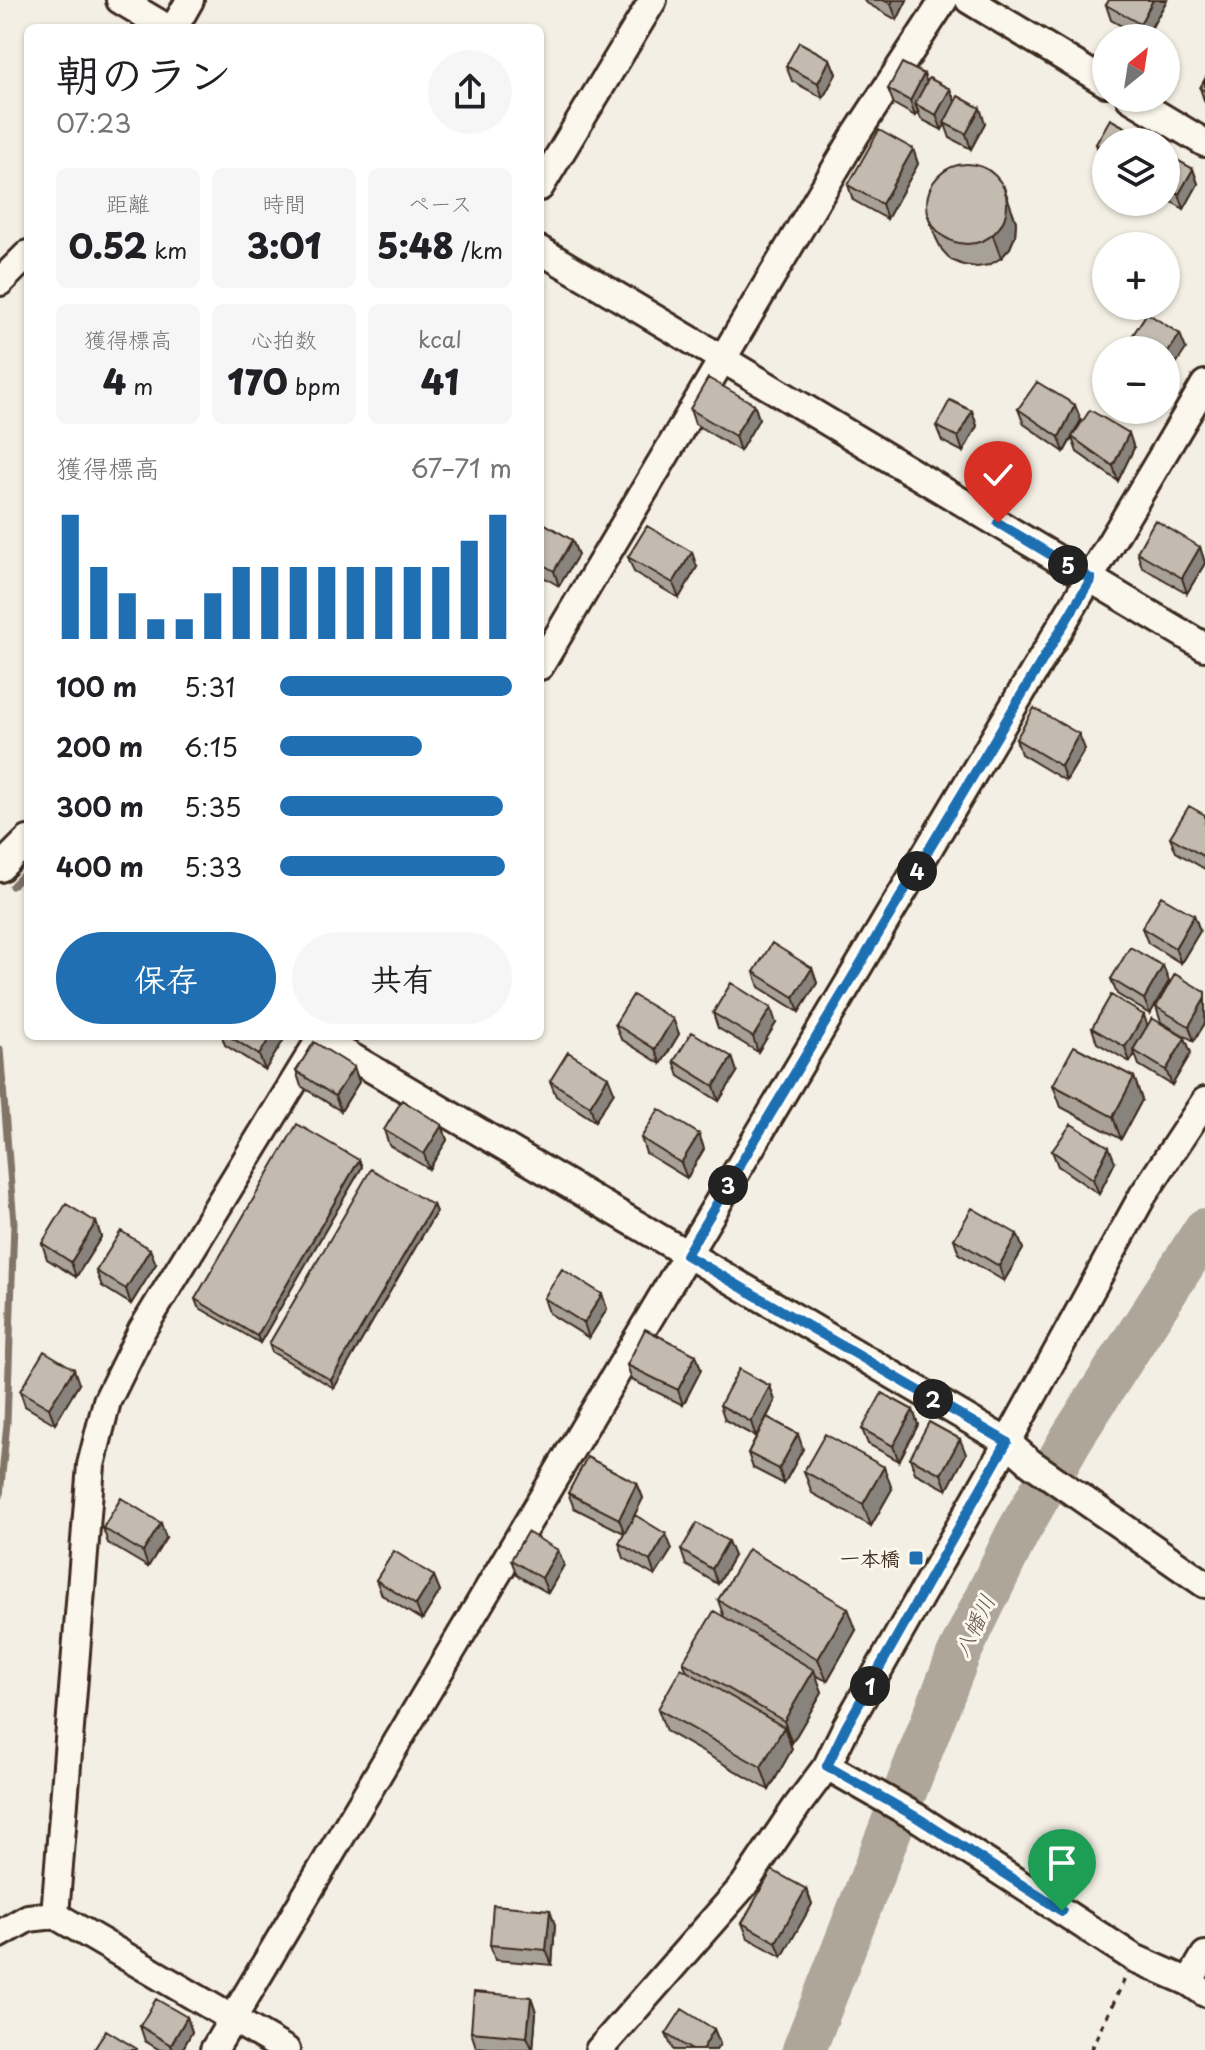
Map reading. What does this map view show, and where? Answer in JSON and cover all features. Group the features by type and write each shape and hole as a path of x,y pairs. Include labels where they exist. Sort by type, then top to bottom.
{"street":[{"path":"120,0 160,24"},
{"path":"176,24 190,0"},
{"path":"544,180 653,0"},
{"path":"544,659 855,136 944,0"},
{"path":"969,0 1092,75"},
{"path":"1153,112 1205,143"},
{"path":"544,252 1205,647"},
{"path":"0,282 24,258"},
{"path":"214,2050 1205,384"},
{"path":"55,1915 91,1465 107,1401 142,1330 318,1040"},
{"path":"325,1040 1007,1442 1031,1463 1205,1584"},
{"path":"599,2050 744,1885 827,1766 1143,1195 1205,1101"},
{"path":"827,1766 918,1818 1134,1958 1197,1988 1205,1955"},
{"path":"0,1934 28,1918 55,1915 286,2050"}],"path":[{"path":"1091,2050 1134,1958"}],"building":[{"path":"1109,0 1153,0 1140,24 1106,5"},
{"path":"799,42 830,59 818,83 786,66"},
{"path":"902,63 924,74 910,101 888,89"},
{"path":"929,78 950,89 936,115 915,104"},
{"path":"958,96 980,108 966,134 944,123"},
{"path":"1110,119 1126,128 1105,128"},
{"path":"879,130 913,149 882,204 848,185"},
{"path":"1180,162 1193,169 1180,192"},
{"path":"959,164 975,164 996,175 1007,196 1007,212 996,233 975,244 959,244 945,238 933,226 927,212 927,196 933,182 945,170"},
{"path":"1142,320 1158,320 1180,334 1179,336 1132,336"},
{"path":"708,378 754,404 735,436 690,409"},
{"path":"1037,382 1075,405 1059,437 1018,409"},
{"path":"950,400 972,411 958,437 936,426"},
{"path":"1090,410 1092,424 1114,424 1129,433 1113,466 1072,437"},
{"path":"1155,520 1200,547 1182,578 1137,552"},
{"path":"544,523 572,540 554,571 544,565"},
{"path":"647,526 692,552 673,583 628,557"},
{"path":"1034,708 1079,734 1061,766 1016,739"},
{"path":"1189,806 1205,815 1205,857 1170,837"},
{"path":"1161,896 1194,915 1175,948 1142,928"},
{"path":"772,943 812,968 794,997 754,972"},
{"path":"1130,947 1163,966 1144,999 1111,979"},
{"path":"1175,974 1205,992 1205,998 1189,1026 1156,1007"},
{"path":"731,983 771,1008 753,1037 713,1013"},
{"path":"633,995 673,1019 655,1049 615,1024"},
{"path":"1111,995 1144,1015 1125,1047 1092,1028"},
{"path":"1152,1018 1185,1038 1166,1070 1133,1050"},
{"path":"692,1032 732,1057 714,1086 674,1061"},
{"path":"235,1040 268,1040 259,1055"},
{"path":"314,1042 354,1067 335,1096 296,1071"},
{"path":"1074,1046 1134,1077 1113,1117 1053,1085"},
{"path":"568,1052 608,1077 590,1106 550,1081"},
{"path":"402,1100 442,1125 424,1154 384,1130"},
{"path":"659,1109 699,1134 681,1163 641,1138"},
{"path":"297,1124 359,1160 257,1336 195,1299"},
{"path":"1071,1124 1109,1147 1093,1179 1052,1151"},
{"path":"371,1169 433,1205 331,1380 269,1344"},
{"path":"66,1204 96,1222 71,1262 42,1243"},
{"path":"972,1208 1017,1234 999,1266 954,1239"},
{"path":"121,1231 150,1249 126,1289 96,1271"},
{"path":"562,1269 602,1294 584,1323 544,1298"},
{"path":"645,1329 696,1355 678,1390 627,1365"},
{"path":"44,1351 74,1369 49,1408 20,1391"},
{"path":"739,1369 770,1386 751,1422 720,1405"},
{"path":"882,1393 913,1410 893,1446 862,1429"},
{"path":"767,1417 798,1434 779,1469 748,1453"},
{"path":"929,1422 960,1439 941,1474 910,1458"},
{"path":"825,1434 884,1467 863,1504 804,1471"},
{"path":"587,1457 637,1483 619,1519 568,1493"},
{"path":"121,1498 161,1523 143,1552 103,1528"},
{"path":"635,1515 666,1534 650,1561 619,1543"},
{"path":"697,1523 728,1541 712,1569 681,1550"},
{"path":"527,1532 558,1550 542,1578 511,1560"},
{"path":"748,1549 848,1608 818,1659 718,1600"},
{"path":"394,1551 434,1576 416,1605 376,1580"},
{"path":"714,1611 814,1670 784,1721 683,1662"},
{"path":"681,1668 784,1727 761,1767 658,1709"},
{"path":"772,1870 806,1889 776,1942 742,1923"},
{"path":"493,1905 550,1910 546,1950 490,1945"},
{"path":"474,1992 531,1997 527,2037 471,2032"},
{"path":"156,1999 187,2017 171,2045 140,2026"},
{"path":"682,2009 714,2029 702,2050 692,2050 666,2034"},
{"path":"106,2030 137,2049 94,2050"}],"waterway":[{"path":"12,886 22,876"},
{"path":"0,1049 14,1223 7,1423 0,1496"},
{"name":"八幡川","path":"804,2050 958,1656 1017,1534 1071,1439 1205,1230"}],"place":[{"name":"一本橋","path":"916,1558"}],"route":[{"path":"998,523 1091,579 686,1255 1007,1442 827,1766 918,1818 1062,1911"}]}
